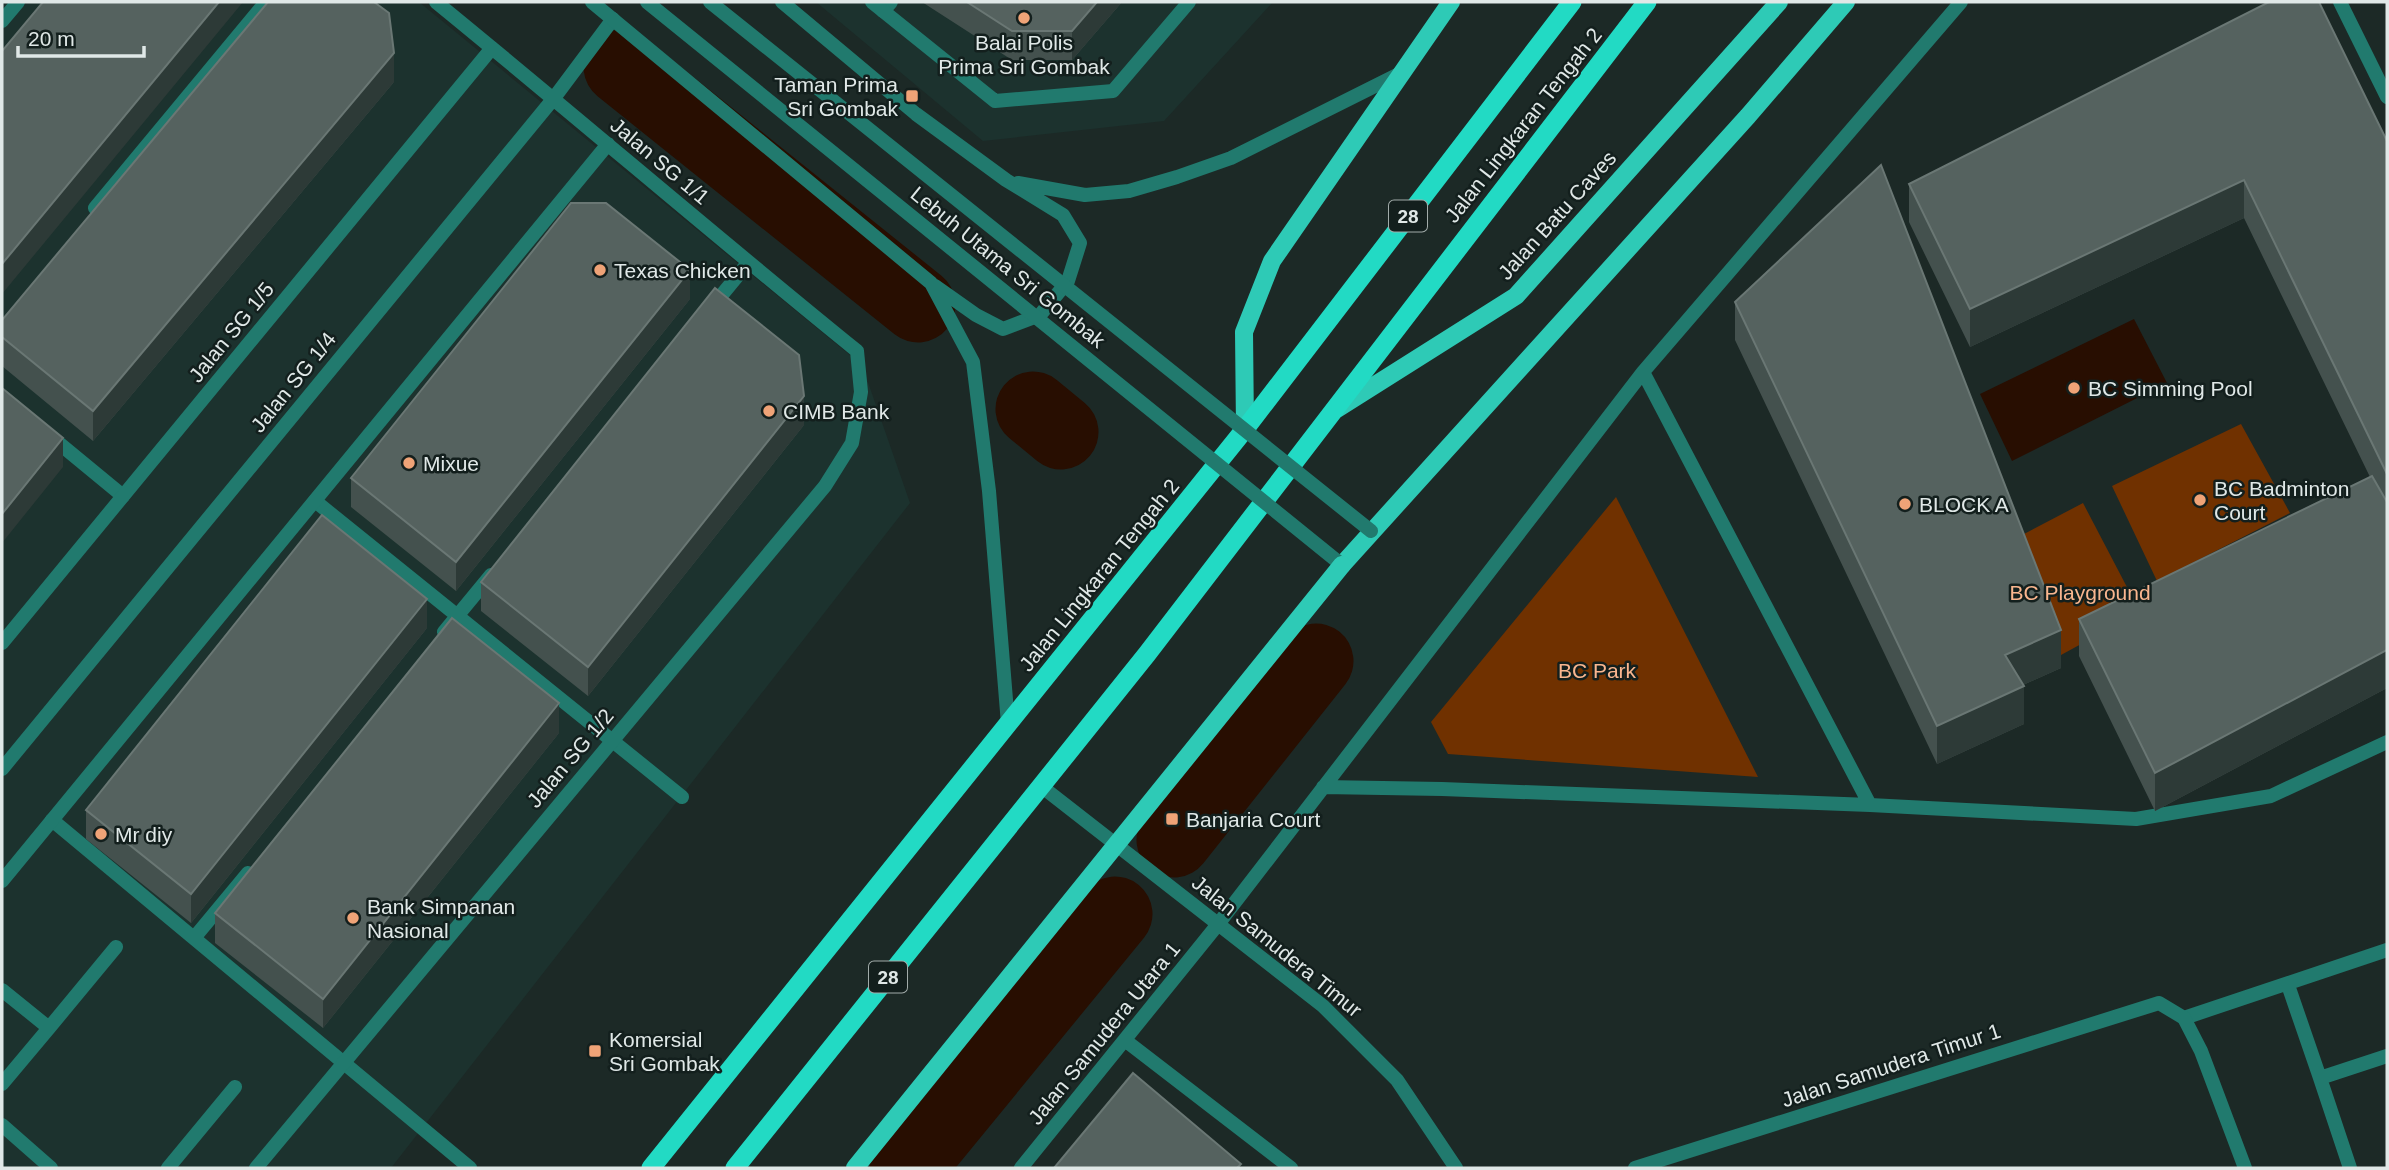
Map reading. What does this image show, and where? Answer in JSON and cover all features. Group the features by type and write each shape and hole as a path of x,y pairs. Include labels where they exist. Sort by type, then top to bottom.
{"highway":[{"name":"Jalan Lingkaran Tengah 2","path":"651,1168 1245,429 1572,2"},
{"name":"Jalan Lingkaran Tengah 2","path":"735,1168 1147,654 1647,2"}],"main road":[{"path":"1245,429 1244,332 1272,261 1451,2"},
{"name":"Jalan Batu Caves","path":"1331,413 1516,296 1779,2"},
{"path":"855,1168 1342,565 1748,116 1846,2"}],"street":[{"path":"2,22 18,2"},
{"path":"90,215 266,2"},
{"name":"Jalan SG 1/1","path":"436,2 857,351"},
{"path":"592,2 931,283 976,315 1003,329 1040,315 1068,281 1080,243 1063,215 1006,180 916,114 782,2"},
{"name":"Lebuh Utama Sri Gombak","path":"647,2 1342,565"},
{"name":"Lebuh Utama Sri Gombak","path":"710,2 1371,531"},
{"path":"882,5 995,100 1113,91 1189,2"},
{"name":"Jalan Samudera Utara 1","path":"1021,1168 1219,923 1643,372 1961,2"},
{"path":"2340,2 2387,97"},
{"name":"Jalan SG 1/4","path":"2,769 554,98 613,19"},
{"name":"Jalan SG 1/5","path":"2,643 492,48"},
{"path":"1006,180 1085,195 1129,191 1231,158 1401,73"},
{"path":"2,881 608,144"},
{"path":"704,316 748,263"},
{"path":"931,283 973,362 989,491 1008,724"},
{"name":"Jalan SG 1/2","path":"256,1168 825,486 852,443 861,392 857,351"},
{"path":"1643,372 1870,805"},
{"path":"42,429 123,496"},
{"path":"315,500 682,797"},
{"path":"432,648 502,562"},
{"path":"1323,787 1870,805 2136,819 2271,796 2387,743"},
{"name":"Jalan Samudera Timur","path":"1041,786 1323,1006 1397,1080 1456,1168"},
{"path":"52,820 470,1168"},
{"path":"194,938 256,863"},
{"path":"2,1084 116,947"},
{"path":"2245,1168 2201,1051 2184,1018 2387,950"},
{"path":"2287,985 2350,1168"},
{"path":"2,990 49,1028"},
{"name":"Jalan Samudera Timur 1","path":"1635,1168 2160,1003 2184,1018"},
{"path":"1126,1041 1290,1168"},
{"path":"2320,1078 2387,1056"},
{"path":"168,1168 235,1087"},
{"path":"2,1125 51,1168"}],"shaded area":[{"path":"2,2 419,2 862,365 910,503 391,1168 2,1168"},
{"path":"816,2 1273,2 1164,121 983,141"},
{"name":"BC Simming Pool","path":"2134,319 2167,383 2012,461 1980,394"}],"green space":[{"name":"BC Badminton Court","path":"2241,424 2290,513 2157,581 2112,486"},
{"name":"BC Park","path":"1616,497 1758,777 1448,754 1431,722"},
{"name":"BC Playground","path":"2083,503 2140,612 2061,655 2007,543"}],"building":[{"path":"43,2 219,2 2,264 2,51"},
{"path":"268,2 374,2 389,13 394,53 93,411 2,337 2,320"},
{"path":"967,2 1097,2 1072,31 1012,31"},
{"path":"2269,2 2319,2 2387,141 2387,474 2244,180 1970,309 1909,184"},
{"name":"BLOCK A","path":"1881,165 2061,630 2005,655 2024,686 1937,726 1735,302"},
{"path":"571,203 606,203 690,270 456,562 351,478"},
{"path":"715,288 799,355 804,396 588,667 481,582"},
{"path":"2,388 63,438 2,514"},
{"path":"2372,476 2387,502 2387,650 2155,773 2079,619"},
{"path":"322,515 427,599 191,894 86,810"},
{"path":"452,618 559,703 323,999 215,913"},
{"path":"1133,1073 1241,1164 1237,1168 1054,1168"}],"waterway":[{"path":"621,67 918,305"},
{"path":"1033,409 1061,432"},
{"path":"1174,840 1316,661"},
{"path":"907,1168 1115,914"}],"place":[{"name":"Balai Polis Prima Sri Gombak","path":"1024,18"},
{"name":"Taman Prima Sri Gombak","path":"912,96"},
{"name":"Texas Chicken","path":"600,270"},
{"name":"BC Simming Pool","path":"2074,388"},
{"name":"CIMB Bank","path":"769,411"},
{"name":"Mixue","path":"409,463"},
{"name":"BC Badminton Court","path":"2200,500"},
{"name":"BLOCK A","path":"1905,504"},
{"name":"Banjaria Court","path":"1172,819"},
{"name":"Mr diy","path":"101,834"},
{"name":"Bank Simpanan Nasional","path":"353,918"},
{"name":"Komersial Sri Gombak","path":"595,1051"}]}
